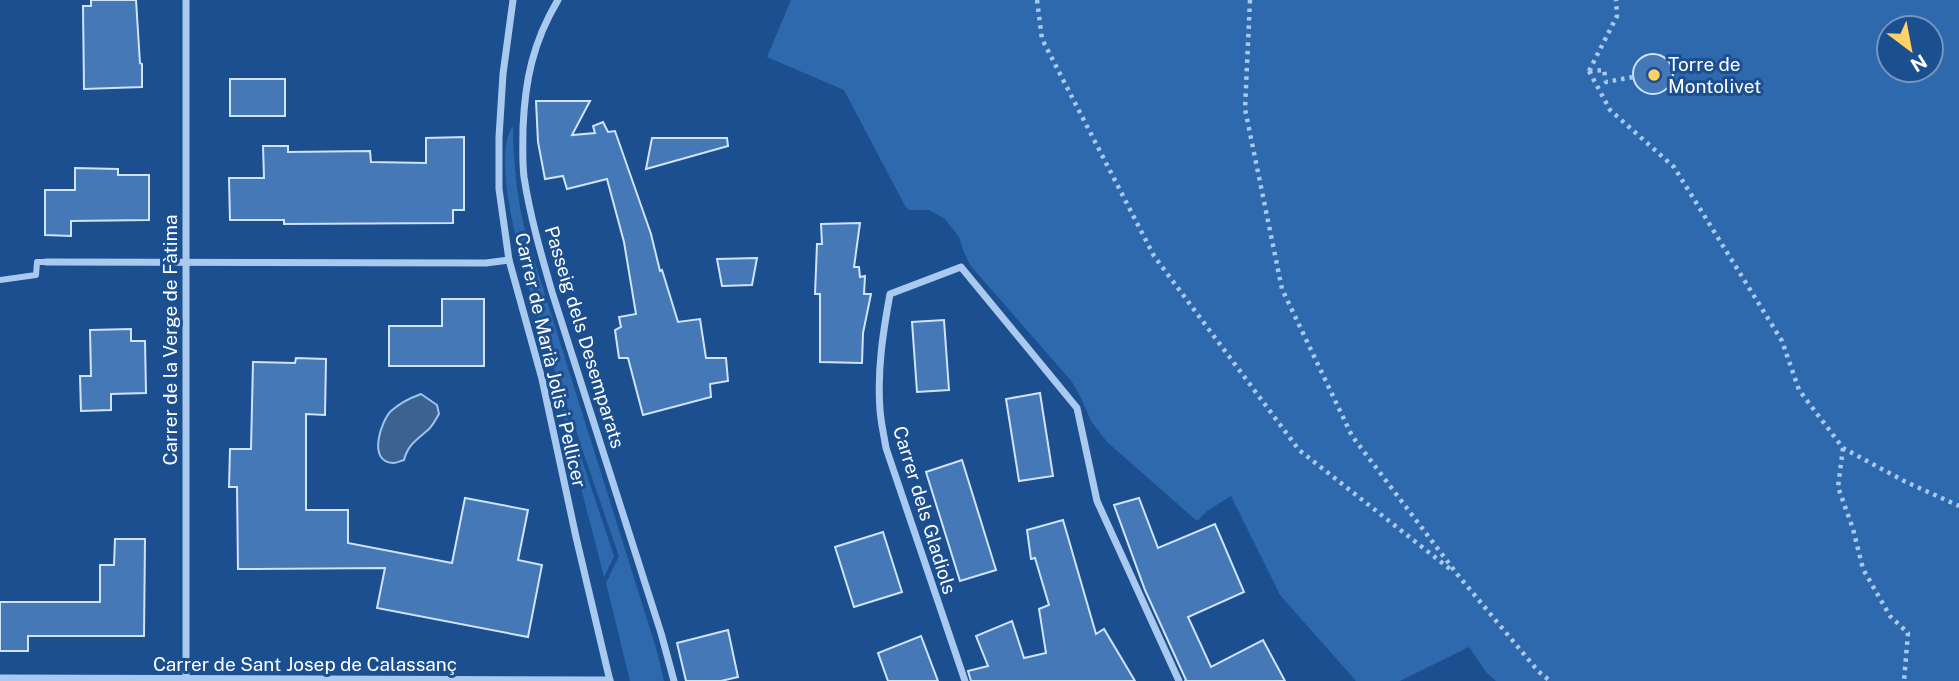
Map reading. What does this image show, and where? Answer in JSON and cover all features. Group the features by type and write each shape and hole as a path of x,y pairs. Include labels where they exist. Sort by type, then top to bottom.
{"street":[{"name":"Carrer de la Verge de Fàtima","path":"186,0 186,680"},
{"name":"Carrer de Marià Jolis i Pellicer","path":"513,0 503,74 499,137 499,189 509,260 542,379 610,680"},
{"name":"Passeig dels Desemparats","path":"558,0 545,20 534,49 527,83 523,173 536,236 549,281 661,632 674,681"},
{"path":"0,280 36,275 37,262 509,260"},
{"name":"Carrer dels Gladiols","path":"965,681 886,448 879,387 882,336 890,293 961,267 1077,408 1097,501 1179,681"},
{"name":"Carrer de Sant Josep de Calassanç","path":"0,678 610,680"}],"path":[{"path":"1037,0 1041,39 1154,256 1299,450 1457,574"},
{"path":"1250,0 1245,109 1282,289 1352,436 1457,574 1538,671 1550,681"},
{"path":"1589,71 1617,16 1616,0"},
{"path":"1589,71 1604,70 1606,82 1633,76"},
{"path":"1589,71 1611,110 1674,167 1782,341 1799,390 1843,448 1904,481 1959,506"},
{"path":"1843,448 1838,487 1863,569 1890,616 1908,633 1904,681"}],"shaded area":[{"path":"791,0 1959,0 1959,681 1496,681 1486,672 1469,647 1400,681 1356,681 1280,595 1231,496 1207,511 1197,521 1107,442 1091,421 1072,382 970,265 959,237 945,219 929,210 909,210 905,206 844,90 767,57"},
{"path":"513,126 516,179 525,231 664,681 630,681 606,583 619,556 538,319 513,226 506,184 506,150"},
{"path":"556,382 614,556 604,577 576,468 575,454 572,453"},
{"path":"421,394 437,405 439,414 411,446 404,460 393,463 385,461 378,449 383,423 391,411"}],"building":[{"path":"91,0 136,0 142,87 84,89 83,6 91,6"},
{"path":"1653,54 1667,60 1673,74 1667,88 1653,94 1639,88 1633,74 1639,60"},
{"path":"230,79 285,79 285,116 230,116"},
{"path":"536,101 590,101 572,135 595,133 593,126 603,122 608,132 615,131 678,322 700,319 706,358 726,358 728,381 710,384 711,397 643,415 628,358 619,358 615,330 621,327 619,317 636,314 624,242 607,179 567,189 563,176 545,179 538,142"},
{"path":"464,137 464,210 453,210 453,223 284,224 284,220 230,220 229,178 264,178 263,146 288,146 288,152 370,151 371,162 426,163 426,138"},
{"path":"652,138 727,138 728,146 646,169"},
{"path":"75,168 118,169 118,175 149,175 149,220 71,221 71,236 45,235 45,190 75,190"},
{"path":"860,223 854,267 859,267 860,277 865,276 864,294 871,294 863,333 862,363 820,362 820,294 815,294 817,244 822,244 821,224"},
{"path":"757,258 752,285 722,286 717,259"},
{"path":"442,299 484,299 484,366 389,366 389,326 442,326"},
{"path":"944,320 949,390 917,392 912,322"},
{"path":"131,329 131,341 145,341 146,393 111,394 111,410 81,411 80,376 91,376 90,330"},
{"path":"296,358 326,359 325,415 306,414 306,510 348,510 348,543 452,563 465,498 528,510 518,560 542,565 528,637 377,608 385,568 238,569 237,487 229,487 230,449 251,449 253,362 295,363"},
{"path":"1040,393 1053,476 1019,481 1006,399"},
{"path":"962,460 996,570 960,581 926,472"},
{"path":"1139,498 1158,548 1215,524 1244,592 1188,617 1211,667 1263,640 1285,681 1185,681 1145,590 1114,505"},
{"path":"1063,520 1096,634 1104,629 1135,681 971,681 968,671 988,666 976,636 1012,621 1024,658 1046,653 1039,609 1049,605 1035,558 1031,559 1027,530"},
{"path":"883,532 902,592 854,607 835,547"},
{"path":"115,539 145,539 144,636 28,636 28,651 0,651 0,602 100,602 100,565 114,565"},
{"path":"728,630 738,677 721,681 686,681 677,643"},
{"path":"921,636 938,681 888,681 878,653"}],"place":[{"name":"Torre de Montolivet","path":"1654,75"}]}
